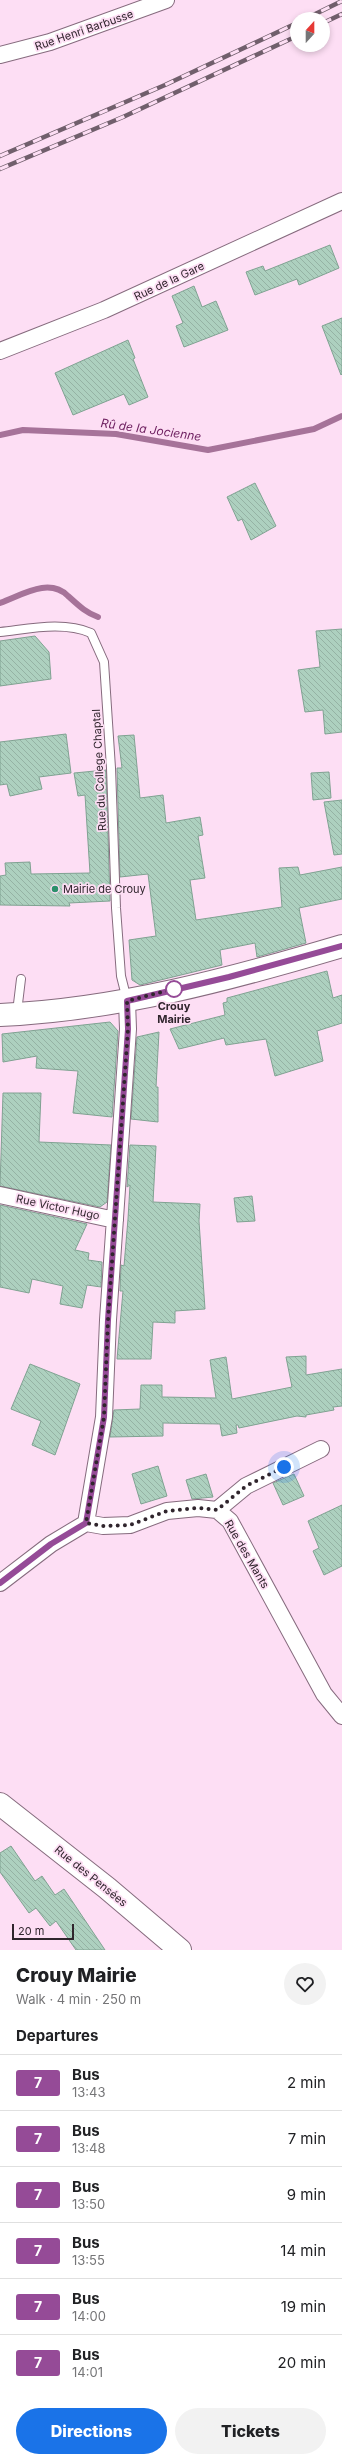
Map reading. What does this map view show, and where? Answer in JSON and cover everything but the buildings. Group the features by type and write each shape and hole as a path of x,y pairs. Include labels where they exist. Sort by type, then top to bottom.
{"street":[{"name":"Rue Henri Barbusse","path":"0,55 50,42 166,0"},
{"name":"Rue de la Gare","path":"0,351 104,310 340,203"},
{"path":"8,1015 86,1008 127,1001 229,977 342,946"},
{"path":"0,1583 51,1544 86,1523 104,1417 108,1320 128,1029 127,1001"},
{"name":"Rue Victor Hugo","path":"0,1194 115,1220"},
{"path":"217,1510 246,1486 321,1449"},
{"name":"Rue des Mants","path":"86,1523 103,1526 130,1525 167,1511 198,1508 217,1510 230,1521 324,1694 342,1716"},
{"name":"Rue des Pensées","path":"0,1804 107,1888 180,1950"}],"lane":[{"name":"Rue du College Chaptal","path":"0,632 64,626 78,628 90,633 104,662 111,768 121,976 127,1001"},
{"path":"8,1015 21,979"}],"waterway":[{"name":"Rû de la Jocienne","path":"0,435 23,430 116,434 208,450 314,429 342,416"},
{"path":"0,603 35,589 52,588 61,591 86,611 98,617"}],"railway":[{"path":"319,12 342,1"},
{"path":"330,20 342,14"},
{"path":"0,156 165,85 290,26"},
{"path":"0,169 123,117 290,39"}],"bus line":[{"name":"7","path":"0,1583 51,1544 86,1523 104,1417 108,1320 128,1029 127,1001 229,977 342,946"}],"place":[{"name":"Mairie de Crouy","path":"55,889"},
{"name":"Crouy Mairie","path":"174,989"}],"route":[{"path":"174,989 127,1001 128,1029 108,1320 104,1417 86,1523 103,1526 130,1525 167,1511 198,1508 217,1510 246,1486 284,1467"}]}
